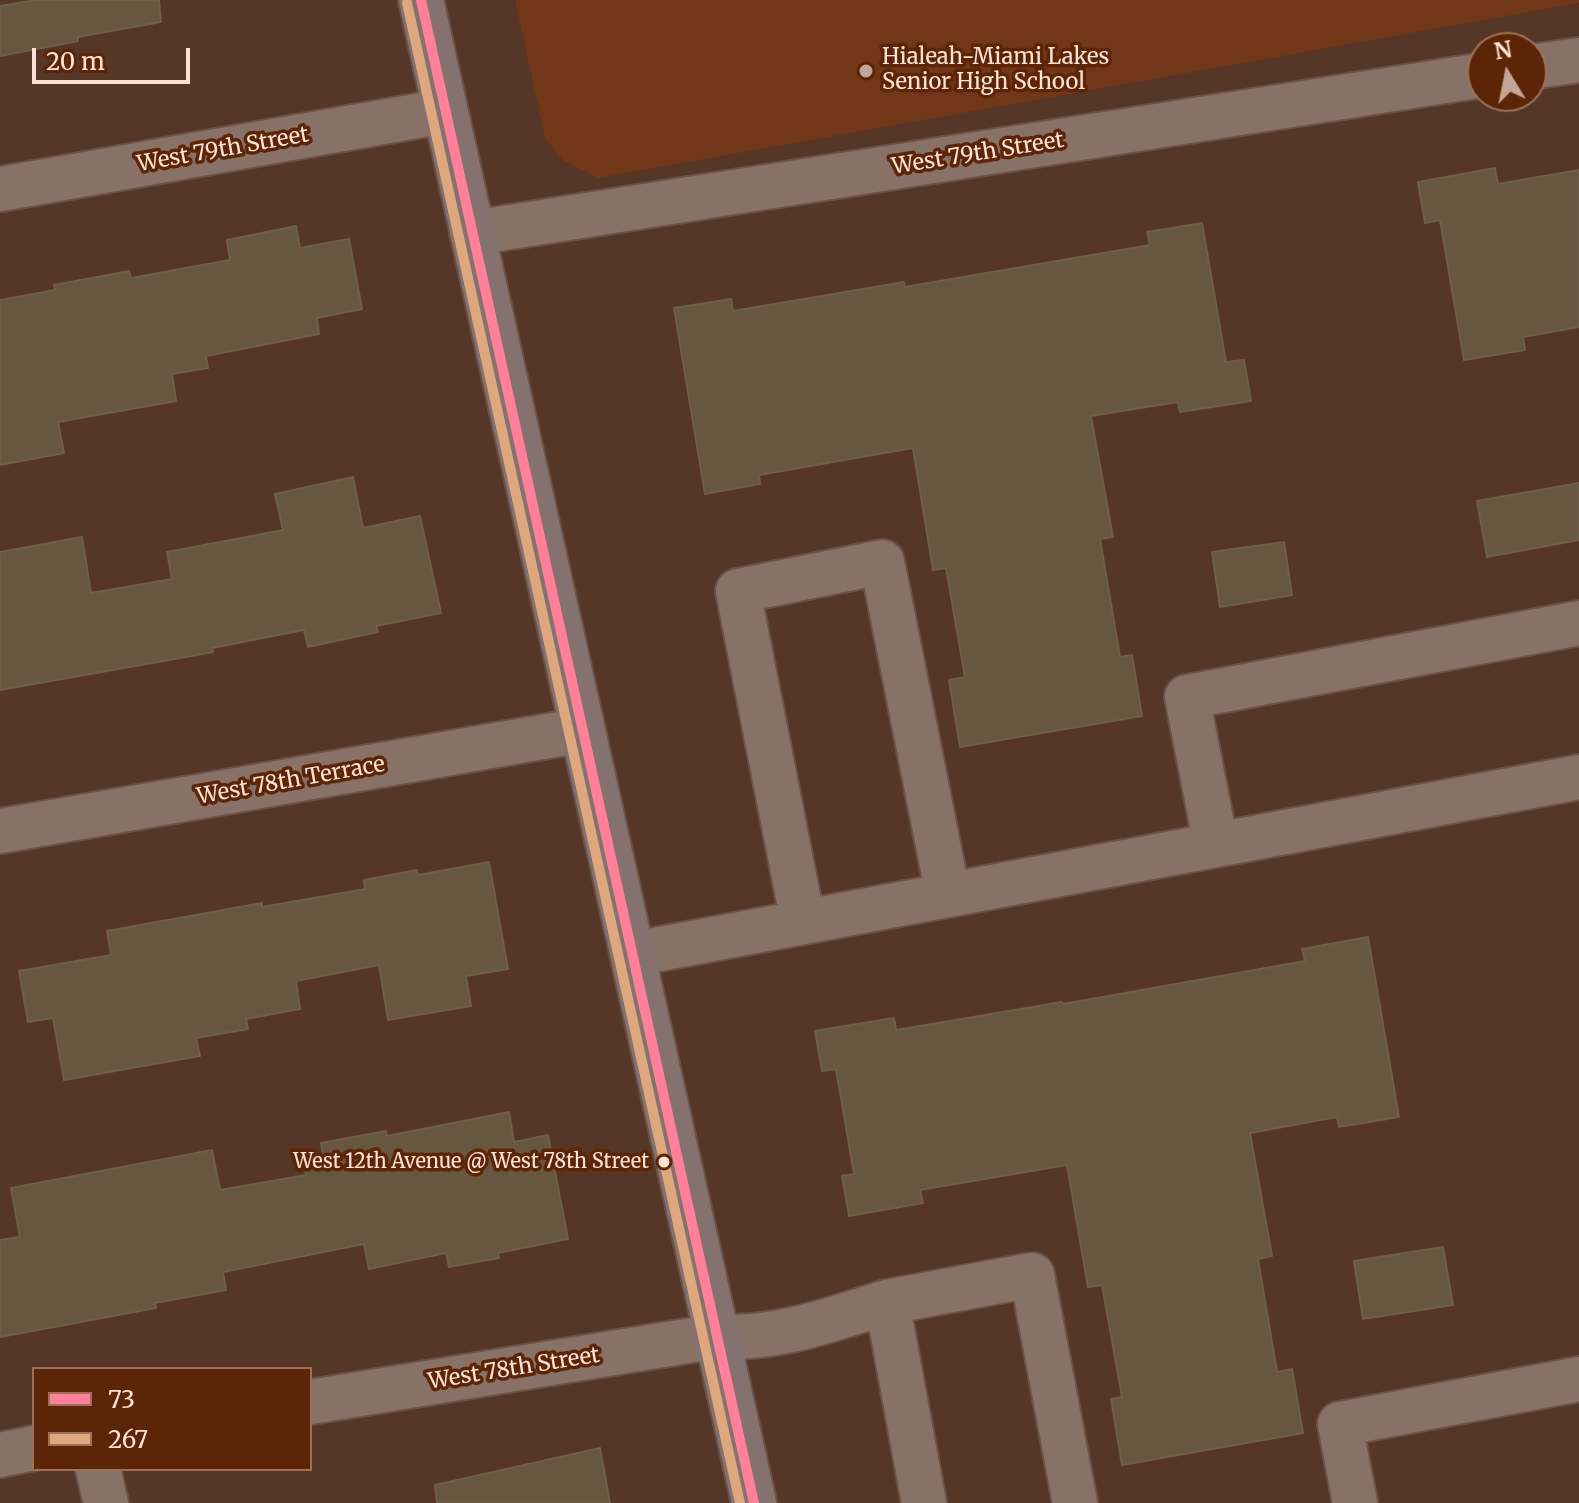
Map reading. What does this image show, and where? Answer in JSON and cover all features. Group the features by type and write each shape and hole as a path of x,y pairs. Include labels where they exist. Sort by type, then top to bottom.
{"main road":[{"path":"421,0 754,1503"}],"street":[{"path":"1547,65 1579,60"},
{"name":"West 79th Street","path":"472,233 1467,78"},
{"name":"West 79th Street","path":"0,189 445,111"},
{"path":"803,922 738,591 882,562 948,895"},
{"path":"1216,845 1187,697 1579,623"},
{"name":"West 78th Terrace","path":"0,831 583,730"},
{"path":"633,954 1579,777"},
{"name":"West 78th Street","path":"312,1402 718,1336 731,1338 797,1329 887,1302 1032,1275 1075,1503"},
{"path":"887,1302 924,1503"},
{"path":"1355,1503 1340,1424 1579,1379"},
{"path":"0,1455 32,1448"},
{"path":"98,1471 106,1503"}],"shaded area":[{"name":"Hialeah-Miami Lakes Senior High School","path":"515,0 1579,0 1579,3 598,178 563,160 545,138"}],"building":[{"path":"36,0 159,0 161,22 78,37 78,41 0,56 0,6"},
{"path":"1495,168 1498,184 1579,170 1579,327 1523,337 1525,350 1464,360 1440,220 1425,223 1418,182"},
{"path":"1202,223 1226,362 1244,360 1251,401 1180,412 1178,402 1091,416 1113,537 1100,539 1120,657 1132,655 1142,716 960,747 949,680 965,677 946,568 933,570 913,448 759,475 760,484 705,494 674,308 731,299 733,311 904,282 905,287 1150,245 1147,232"},
{"path":"296,226 300,248 349,239 362,309 317,318 319,334 206,356 208,368 172,374 176,401 58,422 64,453 0,465 0,300 55,290 54,285 129,271 131,278 230,260 227,240"},
{"path":"353,477 363,528 420,516 441,613 376,626 378,632 308,647 304,630 212,648 213,652 0,690 0,552 82,537 91,593 172,579 167,552 283,530 275,494"},
{"path":"1579,483 1579,540 1487,557 1477,501"},
{"path":"1284,542 1292,595 1220,607 1212,552"},
{"path":"489,862 508,969 466,976 471,1006 388,1020 379,965 296,981 300,1009 246,1019 248,1029 196,1038 200,1056 64,1080 53,1018 28,1022 19,971 111,955 107,931 262,903 262,907 365,889 364,880 417,870 418,875"},
{"path":"1368,937 1399,1117 1339,1127 1337,1117 1250,1133 1272,1256 1258,1259 1277,1372 1292,1369 1303,1433 1122,1465 1111,1399 1122,1397 1102,1285 1088,1287 1067,1165 920,1190 923,1203 849,1216 842,1176 854,1174 836,1069 822,1071 815,1031 894,1018 896,1030 1063,1004 1305,961 1302,949"},
{"path":"509,1112 514,1142 548,1135 568,1239 498,1253 499,1258 449,1267 446,1253 369,1269 364,1244 223,1272 226,1290 155,1303 156,1308 0,1337 0,1240 20,1237 11,1188 212,1150 220,1190 306,1175 304,1164 324,1160 321,1143 386,1131 387,1136"},
{"path":"1443,1247 1453,1305 1363,1319 1354,1261"},
{"path":"600,1448 610,1503 437,1503 435,1485"}],"transit line":[{"name":"73","path":"421,0 754,1503"},
{"name":"267","path":"407,3 740,1503"}],"place":[{"name":"Hialeah-Miami Lakes Senior High School","path":"866,71"},
{"name":"West 12th Avenue @ West 78th Street","path":"664,1162"}]}
